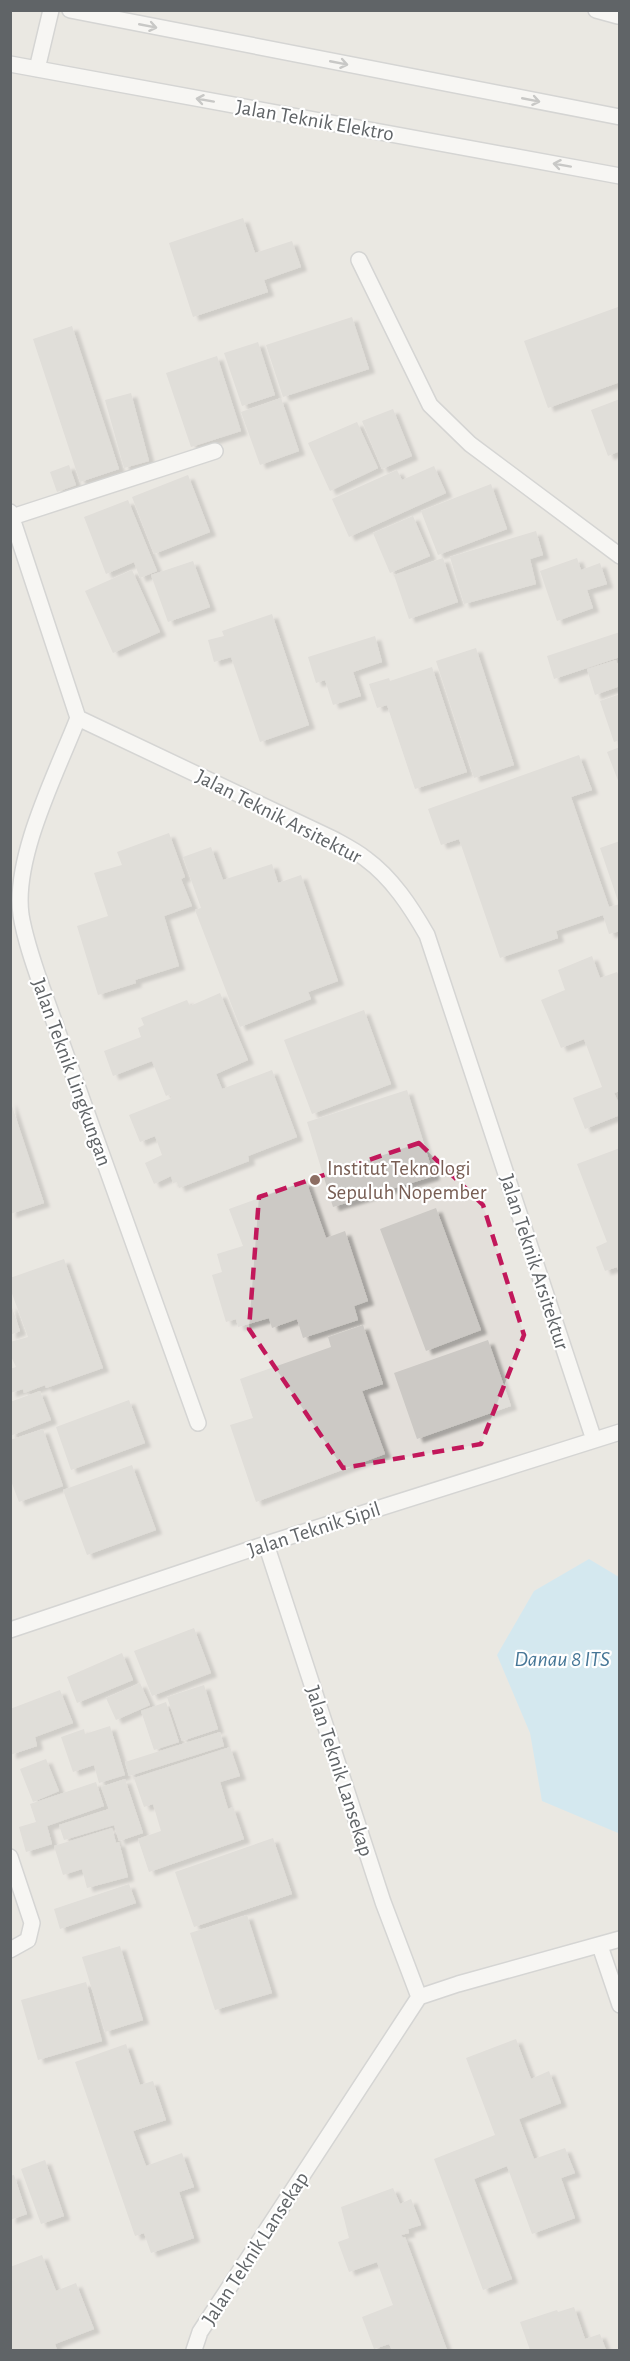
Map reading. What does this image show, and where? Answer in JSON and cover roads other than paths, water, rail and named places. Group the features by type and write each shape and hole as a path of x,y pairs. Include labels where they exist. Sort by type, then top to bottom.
{"lane":[{"path":"37,69 51,10"},
{"path":"70,10 620,117"},
{"path":"596,10 618,15"},
{"name":"Jalan Teknik Elektro","path":"10,64 620,176"},
{"path":"359,260 430,405 470,444 620,556"},
{"path":"78,718 11,515 215,451"},
{"name":"Jalan Teknik Lingkungan","path":"78,718 28,844 20,893 21,913 45,997 198,1423"},
{"name":"Jalan Teknik Arsitektur","path":"78,718 333,839 366,859 387,878 416,915 427,935 594,1440"},
{"name":"Jalan Teknik Sipil","path":"11,1629 266,1544 620,1432"},
{"name":"Jalan Teknik Lansekap","path":"194,2350 200,2332 419,1996 384,1902 266,1544"},
{"path":"10,1857 32,1923 28,1940 10,1950"},
{"path":"419,1996 620,1939"},
{"path":"600,1946 620,2005"}],"water":[{"name":"Danau 8 ITS","path":"589,1559 619,1577 618,1833 542,1801 530,1733 497,1655 534,1591"}],"place":[{"name":"Institut Teknologi Sepuluh Nopember","path":"315,1180"}]}
